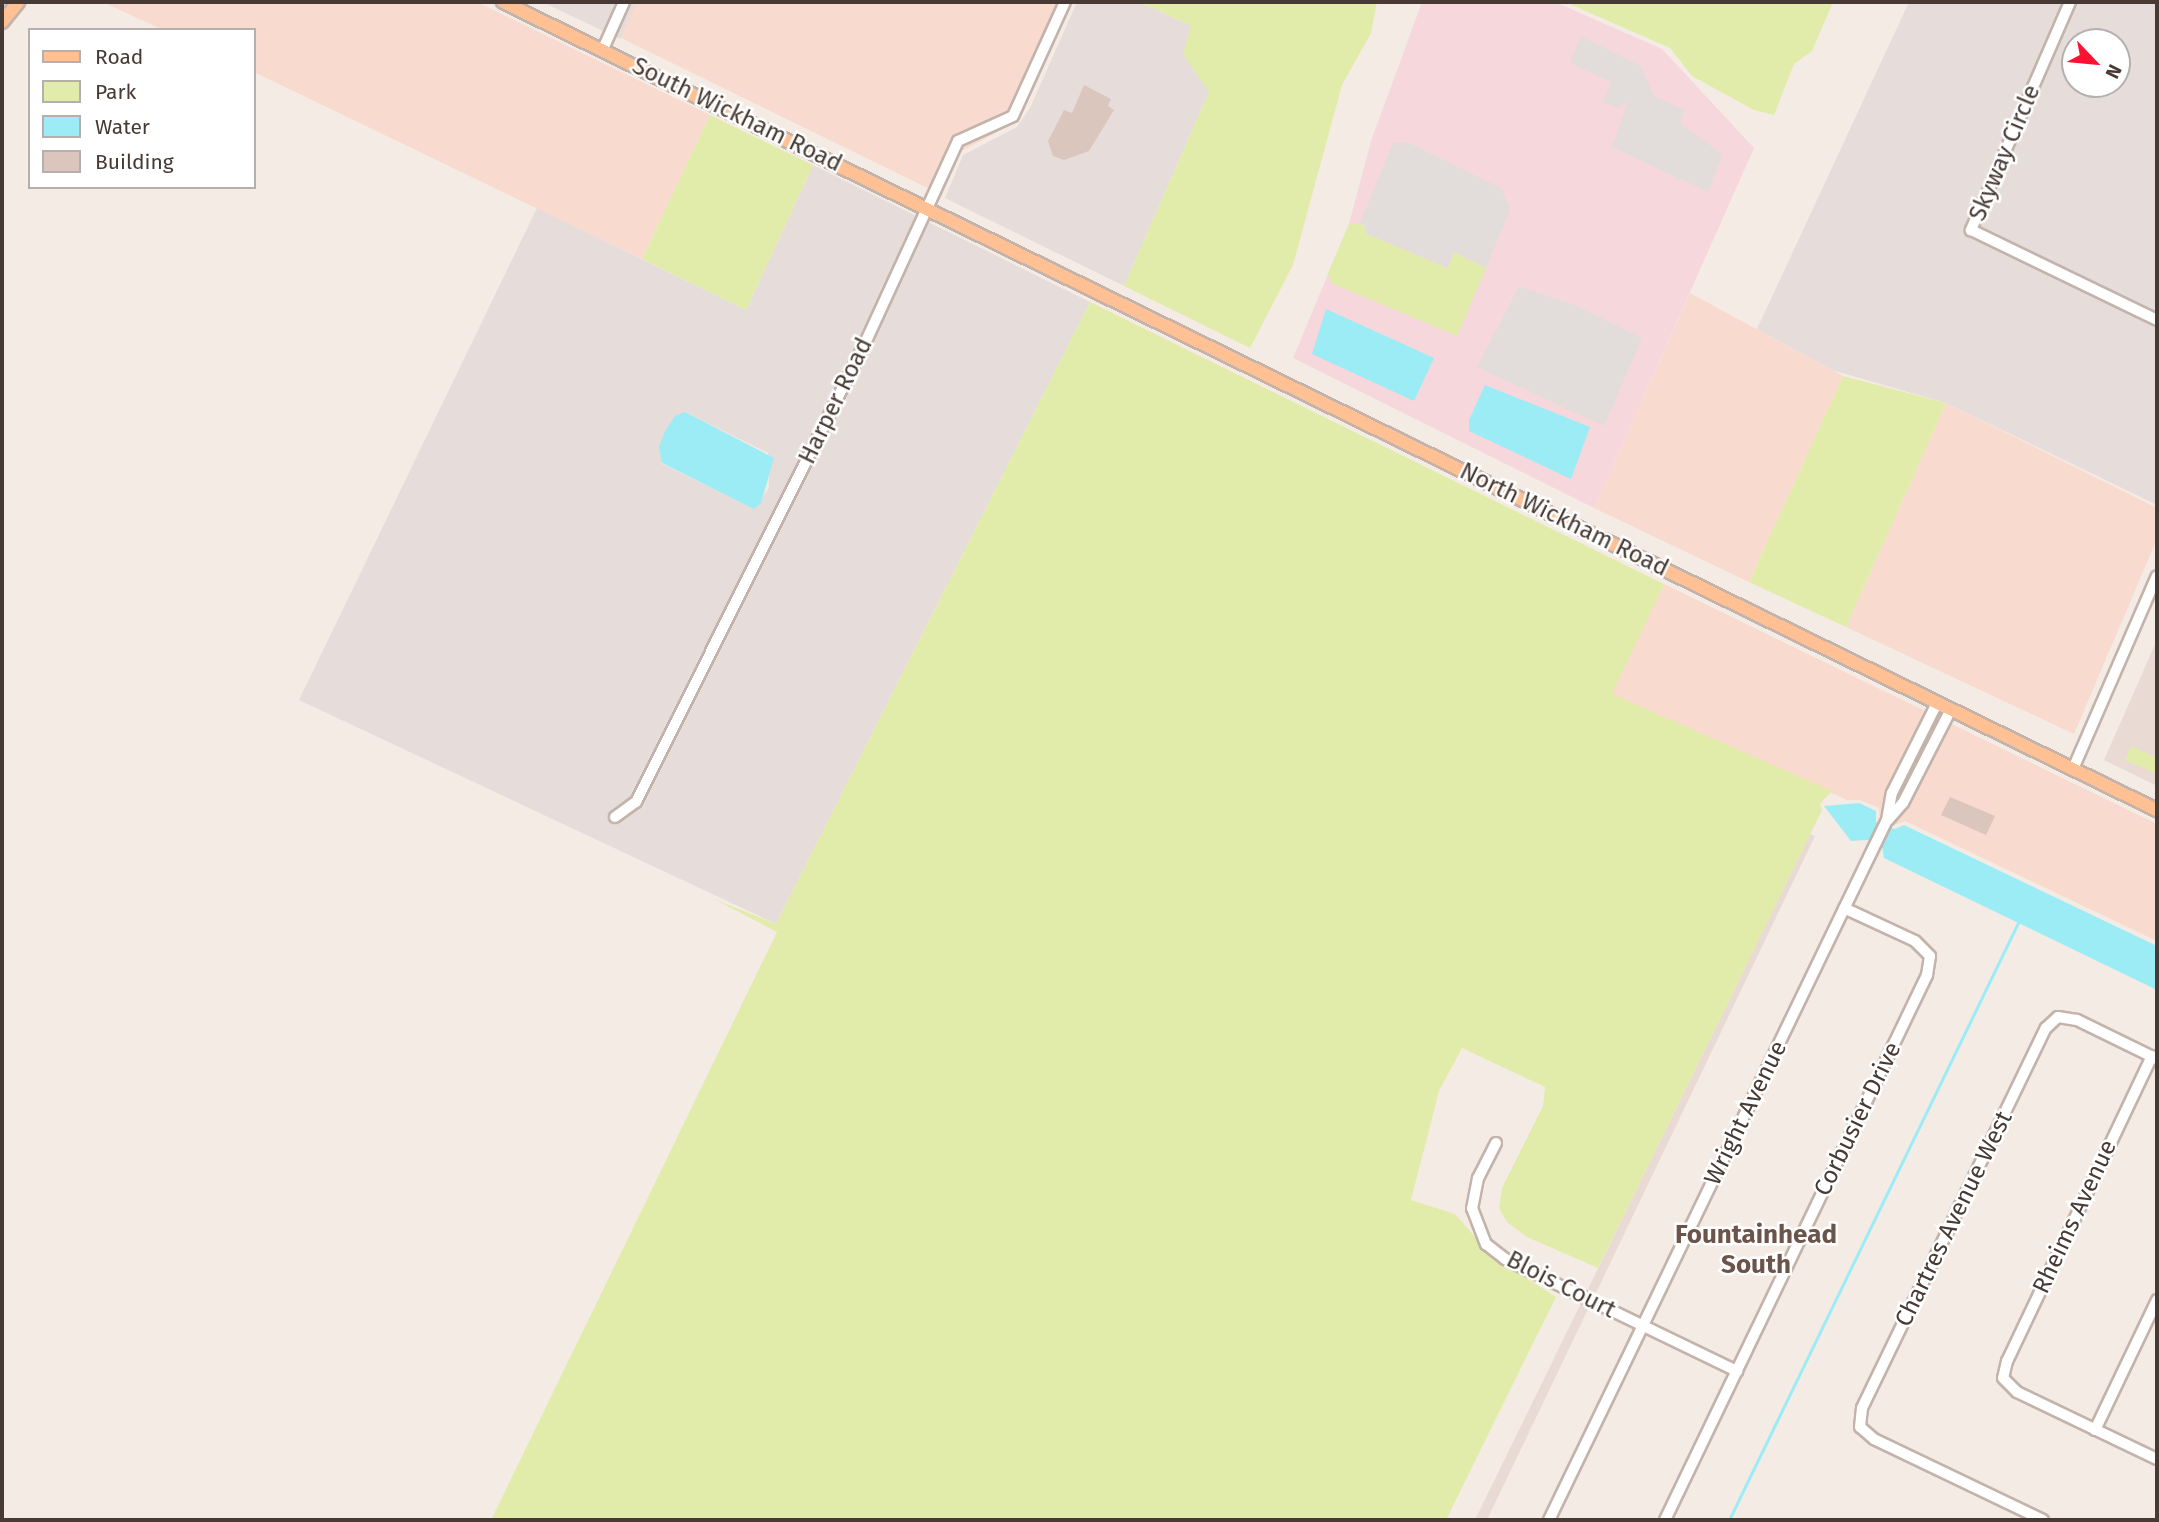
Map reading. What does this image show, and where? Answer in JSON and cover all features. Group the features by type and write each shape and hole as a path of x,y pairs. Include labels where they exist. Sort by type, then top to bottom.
{"main road":[{"path":"2,22 18,2"},
{"name":"South Wickham Road","path":"503,2 971,230"},
{"name":"North Wickham Road","path":"971,230 2157,810"}],"street":[{"path":"603,49 624,2"},
{"name":"Harper Road","path":"615,817 636,802 958,141 1013,116 1065,2"},
{"name":"Skyway Circle","path":"2070,2 1971,230 2157,320"},
{"path":"2073,769 2157,576"},
{"name":"Wright Avenue","path":"1549,1520 1887,820 1892,793 1937,703"},
{"name":"Wright Avenue","path":"1887,820 1903,803 1951,709"},
{"name":"Corbusier Drive","path":"1665,1520 1927,975 1930,956 1916,941 1844,908"},
{"name":"Chartres Avenue West","path":"2043,1520 1874,1439 1860,1427 1862,1408 2046,1028 2058,1017 2155,1057"},
{"name":"Rheims Avenue","path":"2095,1430 2017,1392 2003,1378 2007,1361 2155,1057"},
{"name":"Blois Court","path":"1496,1143 1478,1178 1472,1208 1486,1244 1643,1326 1737,1371"},
{"path":"2157,1300 2095,1430 2157,1459"}],"shaded area":[{"path":"103,2 477,2 710,115 642,259 256,73 256,28 159,28"},
{"path":"542,2 637,2 620,39"},
{"path":"633,2 1072,2 1026,105 1014,123 960,152 942,195 617,36"},
{"path":"1077,2 1140,2 1191,26 1209,92 1124,286 945,198 963,155 1017,127 1030,108"},
{"path":"1422,2 1555,2 1662,49 1754,148 1594,508 1293,358 1349,224 1371,141"},
{"path":"1909,2 2157,2 2157,505 1946,403 1832,370 1757,329"},
{"path":"1581,36 1641,66 1654,96 1684,110 1681,124 1722,154 1708,192 1612,147 1628,101 1618,108 1603,102 1611,82 1570,63"},
{"path":"1407,142 1501,188 1510,209 1486,268 1454,252 1448,268 1365,233 1366,227 1360,223 1393,143"},
{"path":"813,165 1090,302 776,924 299,700 537,208 746,310","holes":["685,412 768,453 769,488 754,508 662,464"]},
{"path":"1519,286 1575,305 1642,338 1604,426 1477,367"},
{"path":"1690,293 1843,376 1749,582 1594,508"},
{"path":"1946,403 2157,508 2157,539 2074,734 1846,627"},
{"path":"1664,584 2157,824 2157,941 1905,821 1894,825 1885,814 1880,819 1879,808 1860,800 1847,800 1611,694"},
{"path":"2157,640 2157,786 2104,760"},
{"path":"1810,834 1815,836 1594,1297 1586,1293"},
{"path":"1582,1301 1590,1305 1487,1520 1475,1520"}],"green space":[{"path":"1140,2 1377,2 1371,33 1342,85 1293,265 1250,348 1124,286 1209,92 1183,54 1191,26"},
{"path":"1565,2 1833,2 1812,51 1794,64 1774,115 1754,110 1692,76 1670,48"},
{"path":"710,115 813,165 746,310 642,259"},
{"path":"1360,223 1367,226 1365,233 1447,268 1454,252 1486,268 1457,336 1331,283 1328,273 1349,224"},
{"path":"1090,302 1664,584 1612,694 1832,791 1820,804 1822,810 1598,1268 1527,1237 1507,1222 1499,1208 1502,1188 1543,1106 1545,1087 1462,1048 1439,1091 1411,1200 1455,1214 1490,1254 1556,1297 1446,1520 491,1520 777,932 714,899 776,924"},
{"path":"1843,376 1946,403 1846,627 1749,582"},
{"path":"2131,746 2157,758 2155,773 2125,760"}],"water":[{"path":"1326,309 1434,358 1414,401 1312,354"},
{"path":"1485,385 1590,427 1571,479 1469,431 1469,420"},
{"path":"685,412 774,458 761,503 754,509 662,463 659,447 665,431 675,416"},
{"path":"1859,803 1876,811 1876,822 1895,829 1904,825 2157,946 2157,990 1884,858 1882,846 1868,840 1851,841 1824,806"}],"building":[{"path":"1084,85 1111,99 1108,106 1114,110 1089,151 1064,160 1053,156 1048,141 1064,110 1072,113"},
{"path":"1950,797 1995,816 1986,835 1941,815"}],"waterway":[{"path":"1729,1520 2018,923"}],"district":[{"name":"Fountainhead South","path":"1756,1250"}]}
